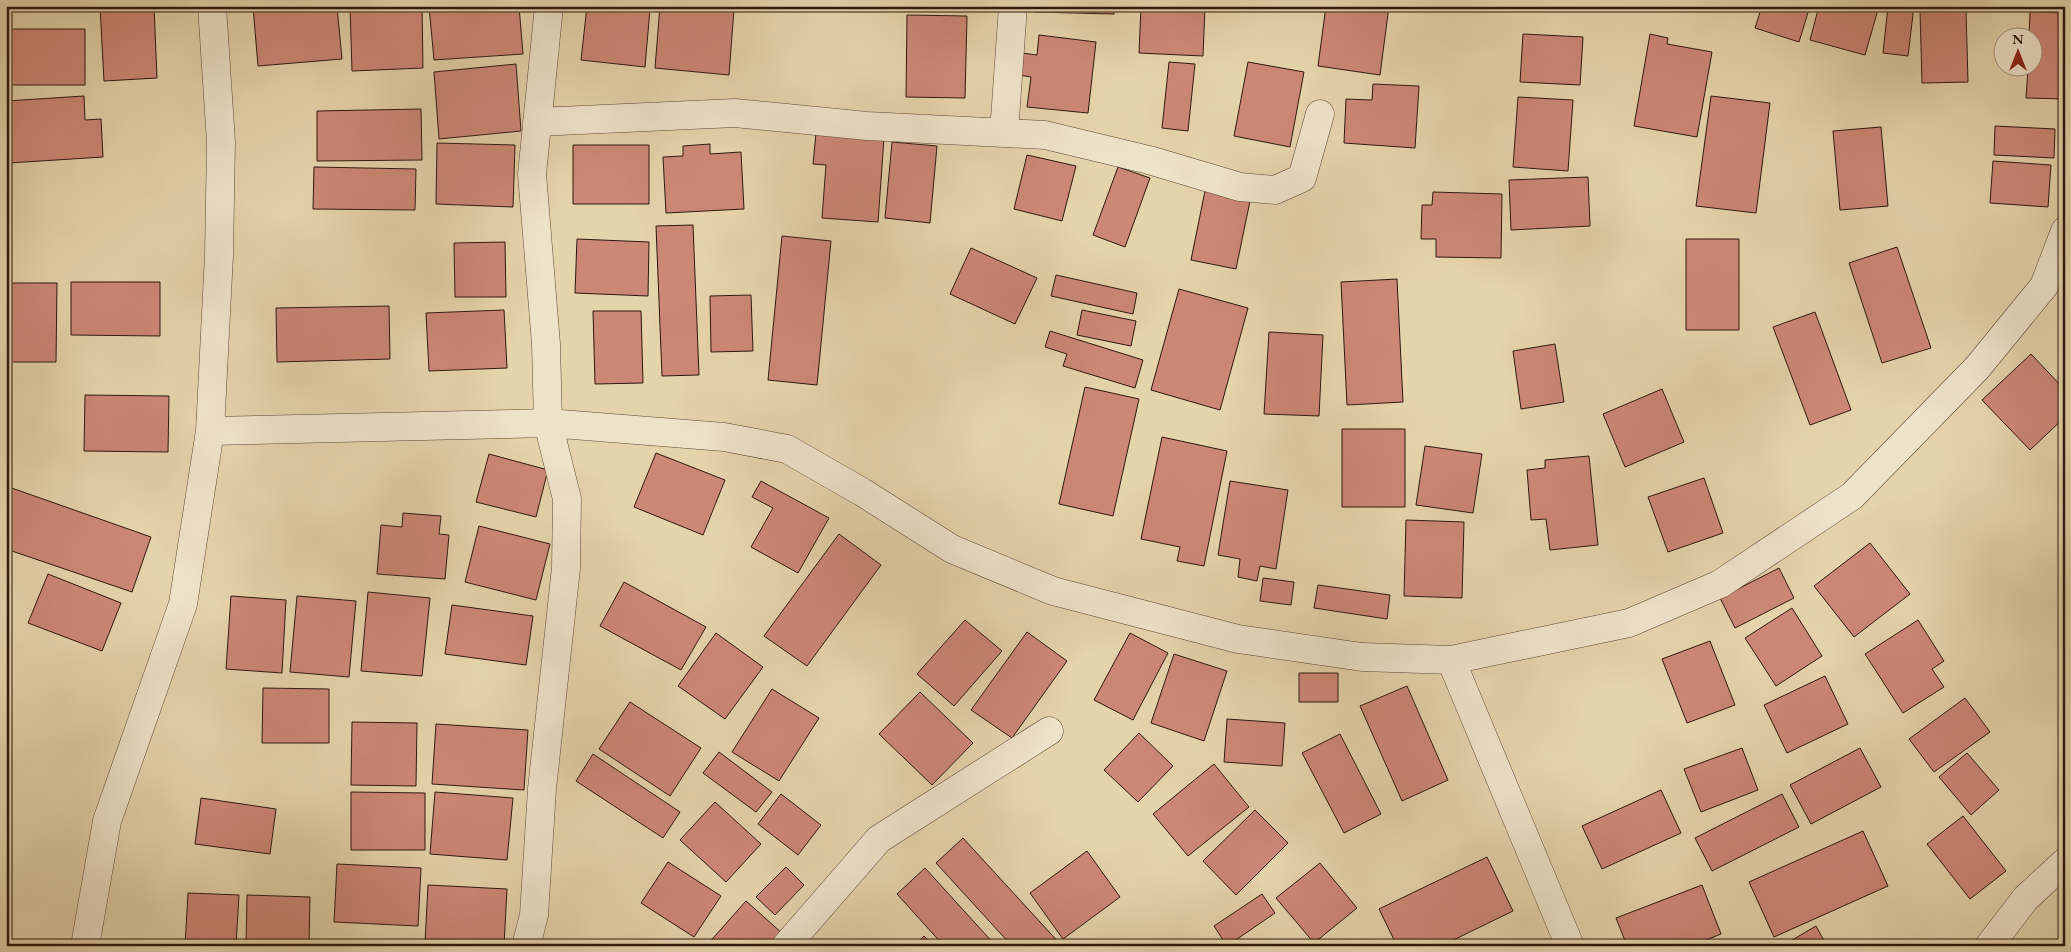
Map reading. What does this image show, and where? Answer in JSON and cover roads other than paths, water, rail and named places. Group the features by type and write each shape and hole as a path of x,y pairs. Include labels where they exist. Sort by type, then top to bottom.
{"street":[{"path":"85,946 107,821 183,604 210,430 219,255 220,142 212,6"},
{"path":"526,946 534,915 542,789 566,568 567,499 548,423 546,344 532,174 549,6"},
{"path":"1004,133 1013,6"},
{"path":"537,122 735,113 867,126 1045,136 1148,160 1240,187 1275,190 1302,178 1320,114"},
{"path":"210,430 548,423 724,437 787,448 862,492 952,549 1053,591 1238,639 1362,657 1451,660 1629,624 1720,584 1852,496 1977,368 2044,286 2065,231"},
{"path":"1451,660 1570,946"},
{"path":"786,946 879,839 1049,731"},
{"path":"1989,946 2026,898 2065,862"}]}
